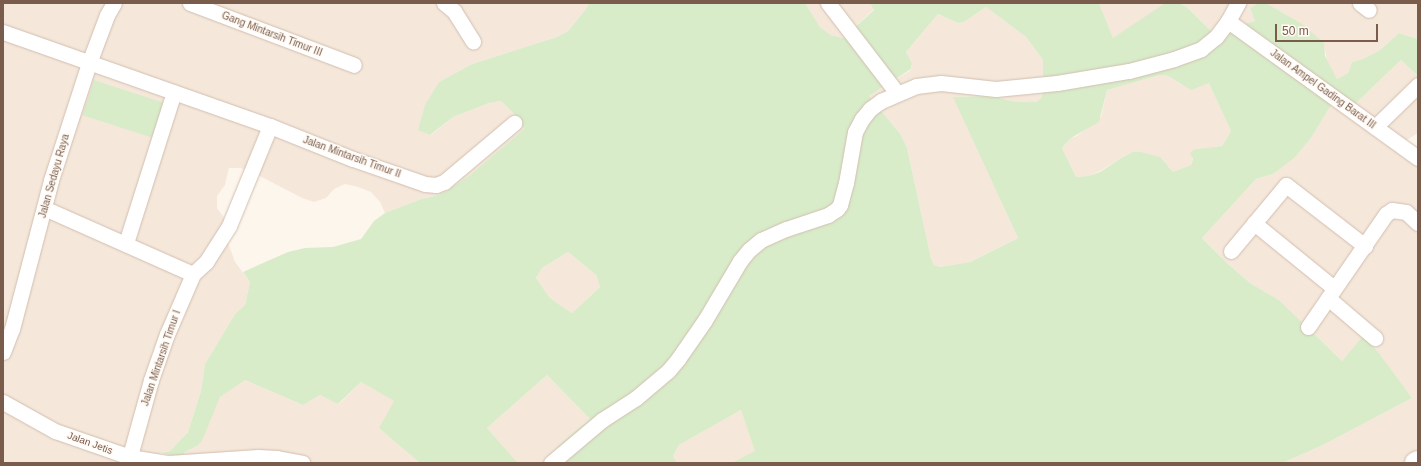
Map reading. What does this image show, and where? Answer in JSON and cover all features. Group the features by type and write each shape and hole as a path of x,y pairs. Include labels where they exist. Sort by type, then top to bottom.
{"street":[{"name":"Jalan Sedayu Raya","path":"3,352 7,325 89,63 107,15 114,3"},
{"name":"Gang Mintarsih Timur III","path":"190,3 354,65"},
{"path":"444,3 454,11 473,41"},
{"path":"828,3 897,93"},
{"path":"551,463 602,420 636,398 668,371 687,346 740,261 761,240 786,229 828,215 837,209 845,191 855,132 862,119 870,109 897,93 916,86 941,83 996,88 1057,82 1129,71 1174,59 1201,49 1216,37 1228,21 1238,3"},
{"name":"Jalan Ampel Gading Barat III","path":"1228,21 1418,158"},
{"name":"Jalan Mintarsih Timur II","path":"3,32 270,126 353,159 425,184 436,185 444,182 514,123"},
{"path":"1375,127 1418,85"},
{"path":"126,243 174,92"},
{"path":"44,208 126,243 193,274 206,262 229,226 270,126"},
{"path":"1231,252 1286,185 1364,246"},
{"path":"1308,327 1386,214 1392,210 1406,212 1418,223"},
{"path":"1254,223 1331,293 1374,338"},
{"name":"Jalan Mintarsih Timur I","path":"129,460 167,334 193,274"},
{"name":"Jalan Jetis","path":"3,402 55,431 129,460 170,463 258,457 278,458 303,463"}],"shaded area":[{"path":"3,3 589,3 568,31 557,37 472,64 439,82 431,135 453,117 489,103 501,101 518,118 524,129 470,175 447,191 385,213 380,202 371,192 358,187 345,184 334,189 326,198 314,202 302,198 254,173 241,168 229,168 225,185 217,196 217,208 224,218 226,237 235,262 250,282 245,305 235,314 205,364 201,391 188,432 170,451 161,453 148,463 3,463"},
{"path":"805,3 870,3 874,9 843,38 831,35 820,27"},
{"path":"1099,3 1165,3 1113,39"},
{"path":"1179,3 1258,3 1250,8 1255,21 1212,32 1188,8"},
{"path":"1266,3 1418,3 1418,39 1399,33 1380,50 1363,59 1352,62 1348,73 1337,79 1327,62 1325,50 1290,17"},
{"path":"986,7 1026,37 1043,60 1043,92 1041,98 1036,102 1017,102 991,96 954,97 1018,238 970,262 940,267 934,265 931,260 907,148 901,135 869,96 911,70 912,63 906,52 938,14 958,23 964,22"},
{"path":"1401,60 1418,76 1418,133 1402,143 1418,155 1418,463 1282,463 1323,445 1412,398 1363,337 1342,361 1279,300 1250,283 1202,238 1256,179 1273,174 1311,138 1338,94 1354,105"},
{"path":"1160,75 1166,75 1182,85 1209,82 1231,131 1222,146 1195,149 1191,165 1173,173 1169,167 1141,152 1133,152 1100,171 1088,176 1076,177 1062,148 1071,138 1077,136 1101,117 1107,90"},
{"path":"568,252 596,275 600,287 572,313 550,298 536,278 542,268"},
{"path":"547,375 590,419 561,443 549,463 518,463 487,428"},
{"path":"245,380 303,405 320,395 339,404 361,382 395,401 380,428 420,463 181,463 185,452 197,446 220,397"},
{"path":"741,410 756,451 731,463 677,463 673,456 679,445"}],"green space":[{"path":"589,3 805,3 820,27 831,35 843,38 874,10 870,3 1099,3 1113,38 1165,3 1179,3 1188,8 1212,32 1255,21 1250,8 1258,3 1266,3 1302,24 1324,43 1325,56 1337,79 1348,73 1352,62 1363,59 1380,50 1399,33 1418,39 1418,76 1401,60 1354,105 1338,94 1311,138 1294,158 1273,174 1256,179 1202,238 1250,283 1279,300 1342,361 1363,336 1378,352 1412,398 1323,445 1282,463 731,463 755,451 741,410 679,445 673,456 677,463 549,463 548,458 561,443 590,419 547,375 487,428 518,463 420,463 379,428 394,401 361,382 338,404 320,395 303,405 245,380 220,397 202,441 197,446 185,452 182,458 161,453 170,451 188,432 201,391 205,364 235,314 245,305 250,282 243,272 288,252 305,248 333,247 361,239 374,221 385,213 447,191 470,175 524,129 518,118 501,101 489,103 453,117 430,135 418,130 425,105 439,82 472,64 557,37 568,31","holes":["986,7 1026,37 1043,60 1043,92 1041,98 1036,102 1017,102 991,96 953,97 1018,238 970,262 940,267 934,265 931,259 907,148 901,135 869,96 911,69 912,63 906,52 938,14 958,23 964,22","1160,75 1166,75 1191,90 1209,83 1231,131 1222,146 1195,149 1190,153 1193,159 1191,165 1173,172 1160,157 1141,152 1133,152 1100,172 1088,176 1076,177 1062,148 1071,138 1099,122 1107,90","568,252 596,275 600,287 572,313 550,298 536,278 542,268"]},
{"path":"94,80 165,103 154,138 83,115"}]}
